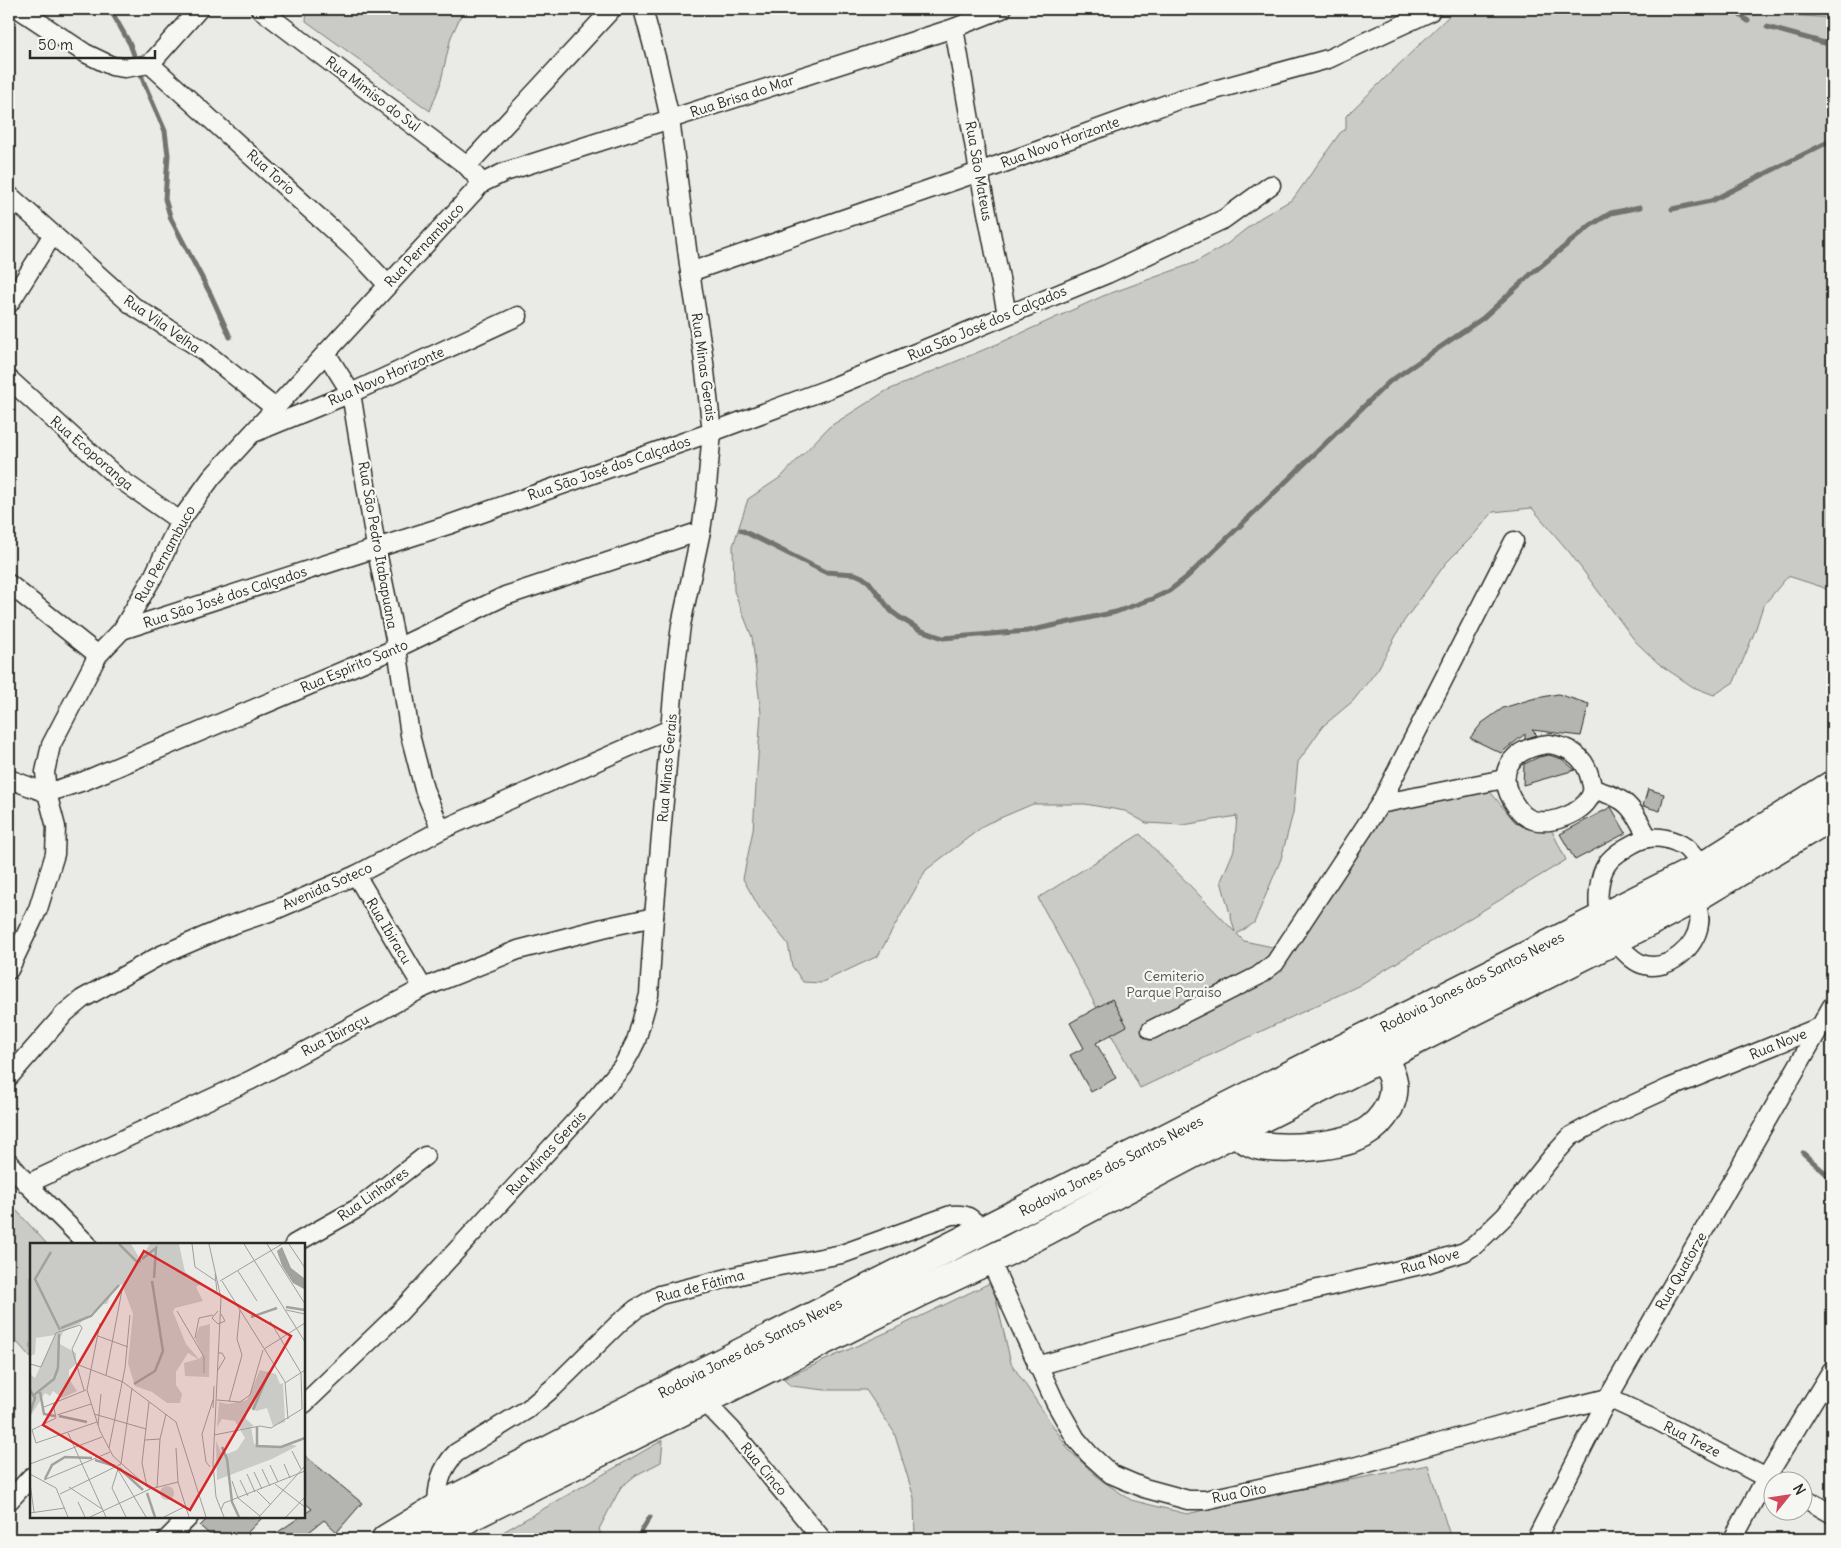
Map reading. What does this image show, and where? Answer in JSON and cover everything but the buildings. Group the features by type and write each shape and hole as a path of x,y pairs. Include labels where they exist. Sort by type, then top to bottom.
{"main road":[{"name":"Rodovia Jones dos Santos Neves","path":"386,1539 437,1508 584,1432 1702,867 1832,786"},
{"name":"Rodovia Jones dos Santos Neves","path":"434,1539 470,1517 923,1291 990,1260 1234,1132 1613,941 1695,898 1832,816"},
{"path":"1234,1132 1245,1140 1260,1146 1280,1148 1317,1145 1362,1135 1385,1115 1392,1101 1394,1085 1392,1075 1361,1039"}],"street":[{"path":"19,9 69,43 112,66 125,68 150,64 199,9"},
{"name":"Rua Mimiso do Sul","path":"260,9 467,166 482,183"},
{"path":"467,166 612,9"},
{"name":"Rua Minas Gerais","path":"305,1403 400,1312 591,1104 622,1067 636,1041 649,995 670,729 681,625 701,531 712,432 670,119 643,9"},
{"name":"Rua Brisa do Mar","path":"482,183 505,172 954,28 1002,9"},
{"name":"Rua Novo Horizonte","path":"690,272 1178,100 1328,59 1430,12"},
{"name":"Rua São Mateus","path":"954,28 978,172 1007,314"},
{"name":"Rua Torio","path":"150,64 358,253 387,284"},
{"name":"Rua Pernambuco","path":"9,970 38,909 52,866 56,827 47,793 45,772 51,745 98,655 122,630 154,574 180,520 212,476 482,183"},
{"name":"Rua São José dos Calçados","path":"122,630 448,525 712,432 828,388 1107,274 1224,219 1271,185"},
{"name":"Rua Vila Velha","path":"9,195 52,236 133,306 201,349 275,408"},
{"path":"9,304 52,236"},
{"name":"Rua Novo Horizonte","path":"253,433 351,393 518,316"},
{"name":"Rua São Pedro Itabapuana","path":"326,353 351,393 376,547 397,648 410,735 424,789 441,830"},
{"name":"Rua Ecoporanga","path":"9,379 117,478 180,520"},
{"name":"Rua Espírito Santo","path":"47,793 84,781 397,648 505,596 701,531"},
{"path":"1151,1030 1258,976 1275,963 1380,804 1514,541"},
{"path":"9,584 98,655"},
{"name":"Avenida Soteco","path":"9,1078 65,1014 82,999 159,956 356,875 441,830 670,729"},
{"path":"1549,744 1569,749 1583,761 1593,789 1590,797 1575,811 1552,821 1532,820 1524,815 1509,796 1504,779 1508,766 1523,751 1538,745 1549,744"},
{"path":"9,779 47,793"},
{"path":"1380,804 1504,779"},
{"path":"1593,789 1620,799 1626,804 1637,818 1648,838"},
{"path":"1695,898 1700,922 1697,936 1692,944 1671,961 1653,967 1642,965 1613,941 1600,917 1601,879 1608,862 1625,849 1648,838 1666,838 1684,846 1702,867"},
{"name":"Rua Ibiracu","path":"356,875 423,988"},
{"name":"Rua Ibiraçu","path":"27,1184 251,1080 423,988 518,950 654,917"},
{"name":"Rua Quatorze","path":"1536,1539 1608,1398 1832,1006"},
{"name":"Rua Nove","path":"1037,1366 1271,1300 1429,1264 1464,1252 1505,1216 1552,1157 1578,1132 1669,1088 1822,1026"},
{"name":"Rua Linhares","path":"296,1243 358,1208 425,1156"},
{"path":"9,1162 27,1184 85,1243"},
{"name":"Rua de Fátima","path":"437,1508 437,1491 441,1476 446,1464 456,1453 528,1409 554,1387 619,1323 636,1309 660,1295 764,1269 842,1254 951,1215 960,1214 968,1216 983,1231"},
{"name":"Rua Oito","path":"990,1260 1037,1366 1071,1431 1088,1454 1111,1474 1144,1488 1188,1500 1205,1500 1350,1468 1509,1423 1608,1398"},
{"path":"1776,1470 1832,1370"},
{"name":"Rua Treze","path":"1608,1398 1656,1420 1764,1477"},
{"name":"Rua Cinco","path":"703,1400 731,1429 822,1539"},
{"path":"10,1497 30,1478"},
{"path":"1733,1539 1764,1490"},
{"path":"1814,1504 1832,1514"},
{"path":"167,1539 189,1518"}],"shaded area":[{"path":"1787,9 1832,9 1832,49 1763,43"}],"green space":[{"path":"307,9 465,9 451,37 440,85 430,111 306,21"},
{"name":"Cemiterio Parque Paraiso","path":"1456,9 1767,9 1776,14 1832,18 1832,593 1822,587 1788,576 1763,606 1734,682 1714,695 1693,687 1659,664 1635,641 1570,553 1532,508 1493,512 1446,563 1404,621 1378,669 1353,701 1323,726 1298,762 1293,813 1281,859 1254,923 1237,934 1244,941 1287,950 1376,812 1488,789 1515,822 1552,831 1566,860 1358,986 1140,1088 1038,898 1140,834 1235,932 1221,881 1234,850 1237,816 1183,825 1146,823 1125,811 1085,804 1033,804 986,824 926,870 878,956 820,983 803,982 792,966 788,944 760,909 743,879 753,830 761,713 752,637 734,591 733,546 748,499 781,477 829,427 886,391 1002,342 1103,296 1194,263 1227,244 1260,218 1293,199 1340,133 1346,129 1346,116"},
{"path":"17,1211 46,1243 30,1243 30,1357 9,1333 9,1218"},
{"path":"992,1282 1011,1363 1069,1450 1101,1480 1131,1500 1187,1514 1256,1498 1428,1465 1451,1539 915,1539 914,1498 894,1432 866,1390 825,1390 791,1386 783,1379"},
{"path":"663,1440 661,1462 636,1475 621,1487 599,1529 603,1539 491,1539"}],"waterway":[{"path":"107,9 114,16 130,44 144,83 165,131 168,155 165,199 171,219 211,295 230,337"},
{"path":"1732,9 1748,21"},
{"path":"1767,27 1832,45"},
{"path":"1672,209 1711,201 1832,140"},
{"path":"741,530 825,572 855,574 862,577 869,582 891,611 920,630 943,638 1028,631 1116,612 1169,591 1187,577 1389,382 1483,318 1531,274 1591,225 1611,213 1640,207"},
{"path":"9,857 14,829 11,783"},
{"path":"1803,1153 1832,1179"},
{"path":"637,1539 650,1517"}]}
